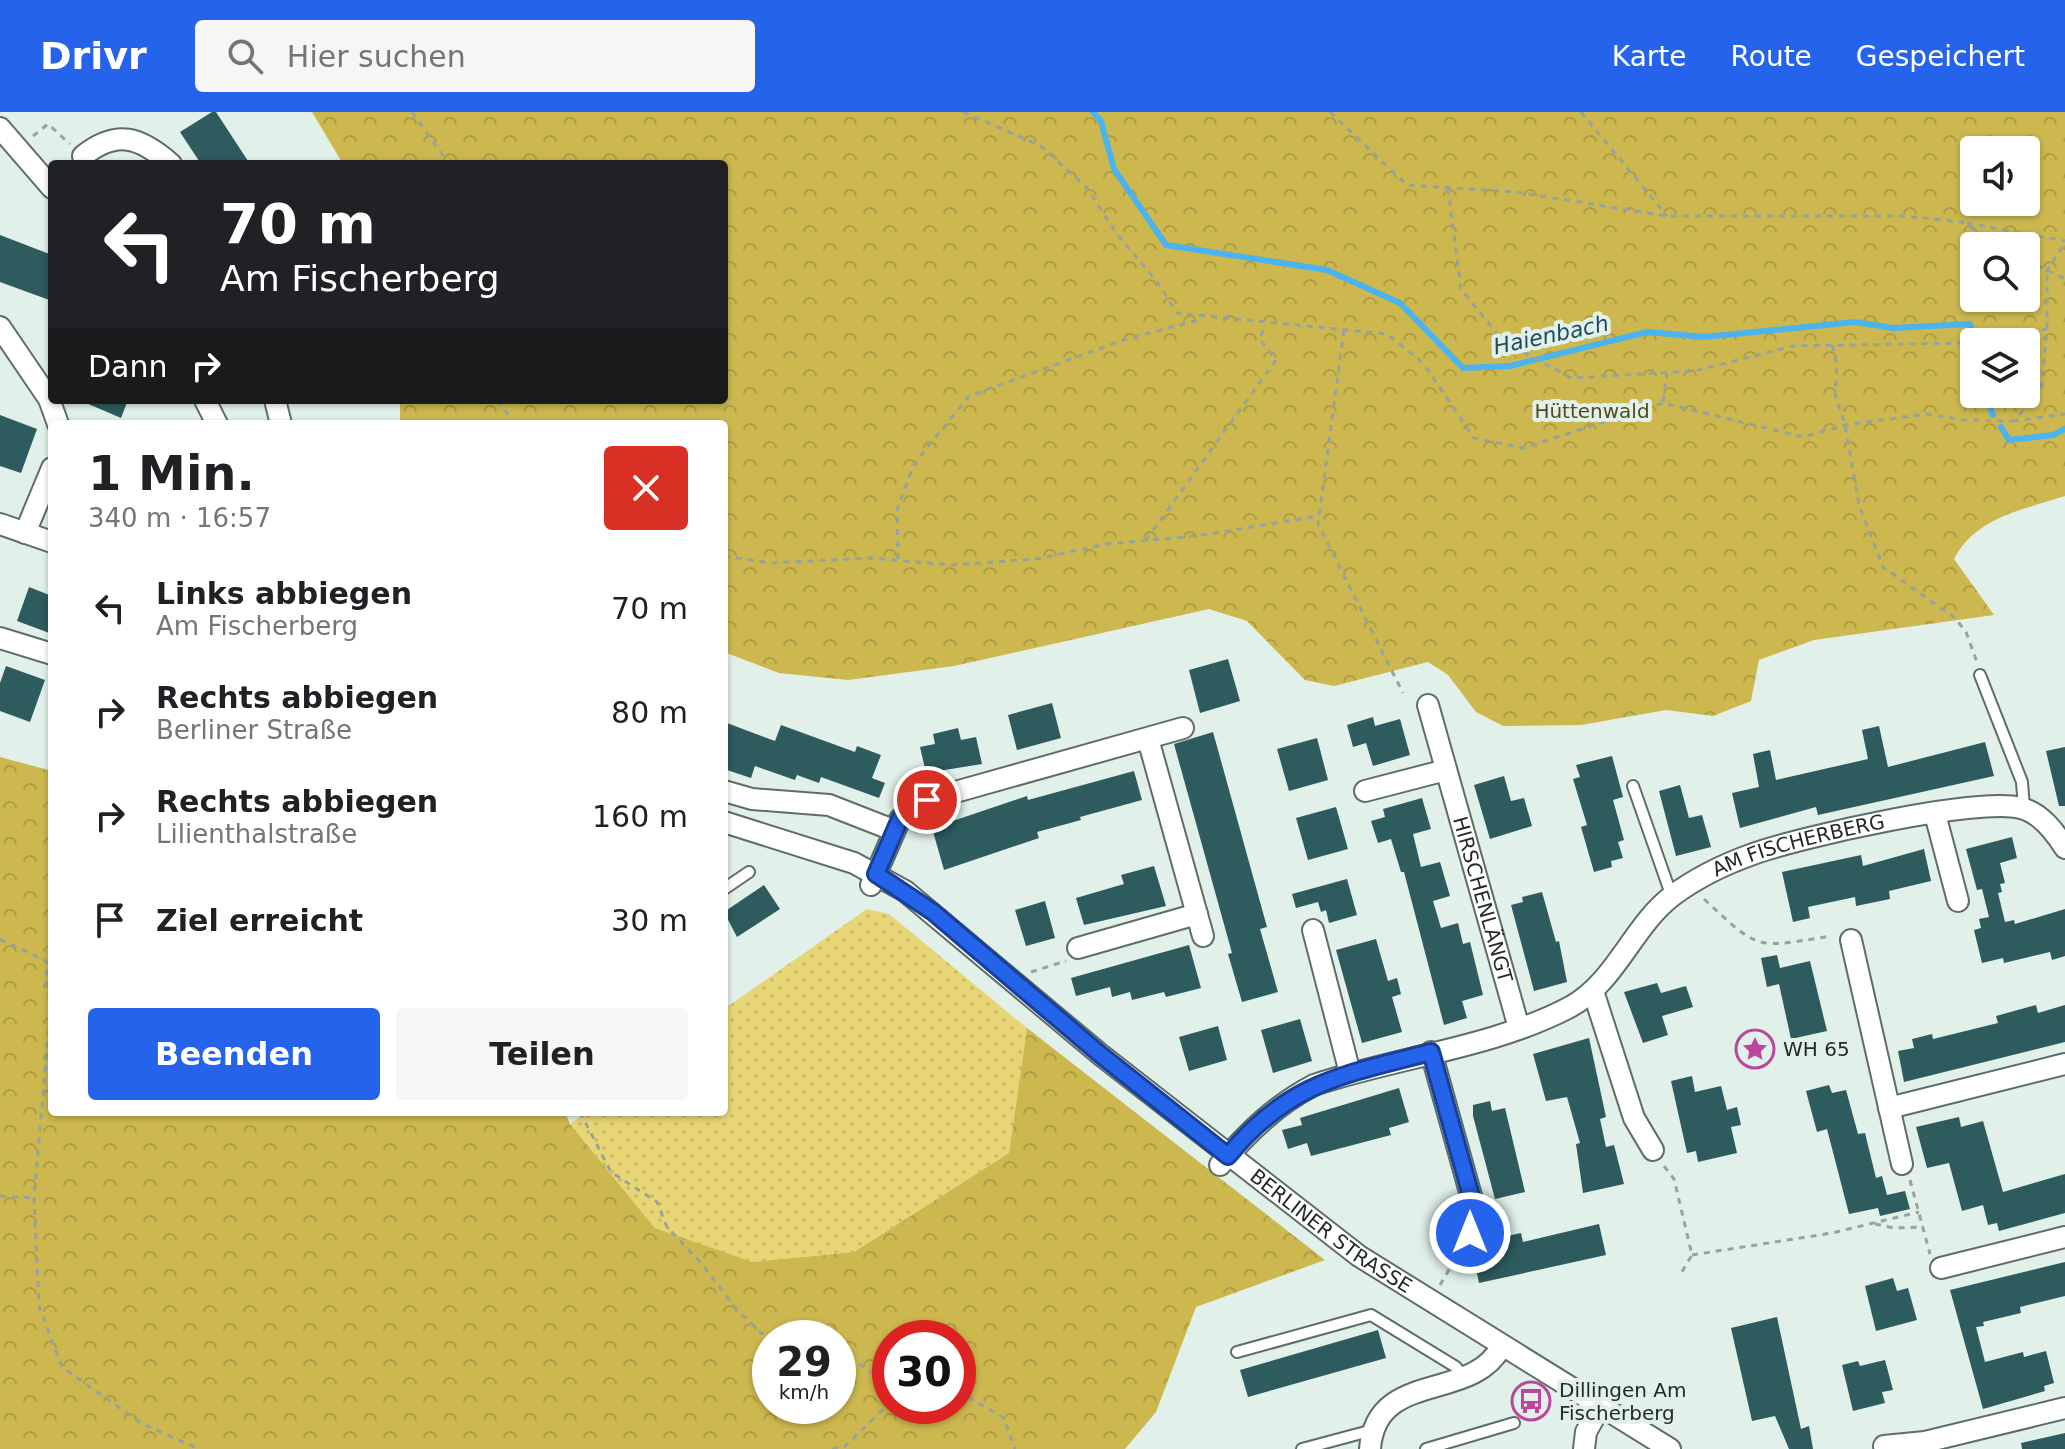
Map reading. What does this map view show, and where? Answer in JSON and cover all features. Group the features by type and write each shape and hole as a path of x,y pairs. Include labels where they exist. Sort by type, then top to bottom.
{"street":[{"path":"0,128 48,183"},
{"path":"83,156 97,145 118,138 137,141 165,160"},
{"path":"0,327 48,398"},
{"path":"25,533 48,478"},
{"path":"0,524 48,541"},
{"path":"0,638 48,653"},
{"name":"HIRSCHENLÄNGT","path":"1428,705 1519,1028"},
{"path":"874,880 893,830 907,812 927,800 1183,728"},
{"path":"1148,739 1203,936"},
{"path":"1365,791 1446,770"},
{"path":"728,792 752,799 829,805 893,830"},
{"name":"AM FISCHERBERG","path":"1224,1160 1285,1101 1314,1085 1519,1028 1551,1016 1593,991 1672,897 1717,868 1780,845 1935,814 1978,806 2024,808"},
{"path":"2024,808 2042,819 2065,848"},
{"path":"1935,814 1958,901"},
{"name":"BERLINER STRASSE","path":"728,824 874,880 933,912 1352,1266 1596,1413 1645,1449"},
{"name":"BERLINER STRASSE","path":"874,880 1093,1065 1498,1353"},
{"path":"1078,948 1197,914"},
{"path":"1313,930 1350,1073"},
{"path":"1851,940 1902,1164"},
{"path":"1593,991 1634,1118 1653,1150"},
{"path":"1431,1052 1473,1203 1470,1233 1460,1250"},
{"path":"1889,1108 2065,1064"},
{"path":"1941,1268 2065,1237"},
{"path":"1371,1439 1379,1418 1398,1400 1485,1369 1498,1353"},
{"path":"1884,1446 1925,1442 2065,1408"},
{"path":"1584,1449 1596,1413"},
{"name":"BERLINER STRASSE","path":"1596,1413 1670,1449"}],"lane":[{"path":"1980,675 2022,782 2024,808"},
{"path":"1633,786 1672,897"},
{"path":"728,886 749,872"},
{"path":"1237,1352 1371,1315 1456,1367 1464,1377"},
{"path":"1426,1449 1514,1423"},
{"path":"1302,1449 1371,1439"}],"path":[{"path":"412,112 446,160"},
{"path":"963,112 1041,146 1088,189 1116,233 1158,283 1177,313 1387,334 1423,363 1474,438 1523,448 1663,403 1803,437 1845,425 1927,414 1962,420 2013,421 2065,414"},
{"path":"1330,112 1407,185 1516,192 1667,216 1903,216 1962,222 2065,242 2047,272 2047,329 2041,393 2013,421"},
{"path":"1581,112 1667,216"},
{"path":"18,149 48,124 83,156"},
{"path":"1448,188 1461,289 1503,341 1571,378 1695,371 1793,346 1960,343"},
{"path":"1962,222 1979,232"},
{"path":"2040,268 2065,279"},
{"path":"898,560 897,510 914,464 969,396 1129,338 1207,318"},
{"path":"1146,540 1276,360 1260,339 1266,323"},
{"path":"2040,331 2047,329"},
{"path":"1344,330 1318,524 1403,693"},
{"path":"1832,345 1837,365 1835,395 1845,425 1859,505 1883,567 1955,618 1972,646 1980,675"},
{"path":"1663,403 1667,374"},
{"path":"728,557 771,563 871,558 950,565 1036,559 1320,516"},
{"path":"1690,885 1747,939 1760,944 1837,935 1851,940"},
{"path":"0,939 46,961 48,988"},
{"path":"1013,979 1073,959 1078,948"},
{"path":"48,1037 34,1198 39,1306 62,1367 141,1423 199,1449"},
{"path":"582,1116 611,1172 657,1202 667,1227 752,1324"},
{"path":"1653,1150 1674,1179 1692,1255 1680,1275"},
{"path":"1902,1164 1932,1263 1941,1268"},
{"path":"0,1196 34,1198"},
{"path":"1692,1255 1919,1212"},
{"path":"1872,1223 1894,1228 1923,1227"},
{"path":"1430,1302 1460,1250"},
{"path":"976,1402 1004,1418 1015,1449"},
{"path":"832,1449 845,1446 872,1420"}],"shaded area":[{"path":"867,909 889,914 1027,1028 1009,1153 854,1252 753,1262 655,1228 570,1124 581,1116 728,1116 728,1006"}],"green space":[{"name":"Hüttenwald","path":"312,112 2065,112 2065,496 1987,524 1963,545 1954,559 1994,615 1814,640 1759,660 1751,701 1713,716 1666,710 1581,725 1503,726 1476,712 1448,675 1428,662 1334,686 1305,680 1247,621 1209,609 954,666 848,680 779,673 728,654 728,420 400,420 400,404 728,404 728,160 341,160"},
{"path":"0,757 48,770 48,1116 567,1116 655,1228 753,1262 854,1252 1009,1153 1027,1028 1325,1260 1196,1307 1156,1412 1125,1449 0,1449"}],"building":[{"path":"216,112 247,160 198,160 180,132"},
{"path":"0,235 48,253 48,300 0,282"},
{"path":"88,404 126,404 121,418"},
{"path":"0,415 37,429 21,473 0,466"},
{"path":"29,587 48,594 48,633 17,621"},
{"path":"1228,659 1240,701 1200,713 1189,670"},
{"path":"6,666 45,680 30,722 0,711 0,683"},
{"path":"1052,703 1061,738 1017,750 1008,715"},
{"path":"1373,717 1375,726 1400,719 1410,755 1373,766 1366,743 1353,747 1347,725"},
{"path":"728,723 775,741 781,725 855,752 857,746 881,755 872,778 885,783 879,798 821,777 819,783 797,775 795,780 755,766 751,778 728,770"},
{"path":"1879,726 1888,767 1985,742 1994,776 1818,815 1816,807 1740,828 1732,793 1759,787 1753,754 1770,750 1776,780 1868,759 1862,730"},
{"path":"958,728 961,740 976,737 982,764 926,773 920,747 935,744 933,734"},
{"path":"1213,732 1267,927 1260,929 1278,992 1242,1002 1228,954 1232,953 1174,744"},
{"path":"1317,738 1328,780 1289,791 1277,749"},
{"path":"2065,747 2065,806 2059,806 2046,751"},
{"path":"1612,756 1623,797 1613,800 1624,840 1618,842 1623,858 1611,861 1612,867 1594,872 1581,827 1587,825 1573,779 1580,777 1576,765"},
{"path":"1134,771 1142,800 1037,832 1039,838 944,870 932,828 1027,796 1028,800"},
{"path":"1504,776 1511,801 1524,798 1532,826 1490,839 1474,785"},
{"path":"1680,785 1689,818 1702,815 1711,847 1676,856 1659,791"},
{"path":"1422,798 1431,829 1413,834 1421,867 1440,862 1450,896 1433,901 1441,928 1458,923 1463,944 1470,942 1483,995 1462,1001 1467,1018 1444,1025 1404,872 1401,872 1391,839 1378,843 1371,821 1385,817 1383,809"},
{"path":"1336,807 1348,849 1308,860 1296,818"},
{"path":"2012,837 2017,858 2000,863 2005,883 2000,884 2002,892 1998,893 2005,922 2014,920 2015,924 2065,909 2065,956 2052,960 2050,952 2004,963 2003,958 1982,963 1974,930 1981,928 1979,919 1989,917 1982,889 1977,890 1966,849"},
{"path":"1924,849 1931,881 1889,891 1890,899 1856,906 1855,897 1808,907 1810,918 1793,922 1782,872 1861,855 1863,866"},
{"path":"1154,866 1166,906 1084,925 1076,898 1124,884 1121,875"},
{"path":"1347,879 1357,915 1329,923 1326,910 1321,912 1318,902 1296,908 1292,894"},
{"path":"764,885 780,909 737,937 728,920 728,909"},
{"path":"1542,892 1556,942 1559,941 1567,982 1534,991 1511,905 1523,902 1522,897"},
{"path":"1045,901 1055,938 1026,946 1015,910"},
{"path":"1376,939 1388,981 1397,978 1401,994 1392,997 1402,1032 1362,1043 1336,950"},
{"path":"1189,945 1201,988 1166,997 1164,992 1132,1000 1130,992 1112,997 1110,987 1076,996 1071,978"},
{"path":"1777,955 1780,968 1810,961 1827,1031 1791,1039 1779,984 1767,987 1761,958"},
{"path":"1657,983 1661,993 1686,986 1693,1007 1662,1016 1668,1035 1643,1043 1624,992"},
{"path":"2036,1005 2038,1013 2065,1005 2065,1042 1904,1082 1898,1051 1914,1048 1912,1039 1932,1034 1933,1039 1998,1023 1996,1016"},
{"path":"1300,1019 1312,1061 1273,1073 1261,1030"},
{"path":"1218,1026 1227,1060 1189,1071 1179,1037"},
{"path":"1589,1038 1606,1117 1600,1119 1606,1147 1614,1145 1624,1184 1583,1193 1576,1144 1580,1143 1567,1097 1546,1101 1533,1054"},
{"path":"1692,1076 1695,1092 1721,1086 1727,1110 1737,1107 1741,1125 1731,1127 1737,1153 1698,1162 1696,1151 1687,1153 1671,1081"},
{"path":"1829,1085 1832,1093 1846,1090 1858,1134 1865,1133 1876,1178 1882,1176 1887,1195 1905,1191 1910,1209 1880,1216 1878,1208 1849,1214 1827,1129 1817,1132 1806,1091"},
{"path":"1399,1088 1409,1122 1389,1128 1391,1135 1311,1156 1307,1143 1288,1149 1282,1130 1302,1125 1300,1118"},
{"path":"1490,1101 1492,1111 1505,1108 1525,1192 1495,1199 1473,1116 1473,1105"},
{"path":"1959,1117 1961,1127 1983,1121 2003,1192 2065,1174 2065,1213 1999,1231 1997,1223 1988,1225 1983,1205 1962,1211 1949,1163 1927,1168 1916,1127"},
{"path":"1599,1224 1606,1255 1479,1283 1473,1254 1480,1242 1521,1233 1523,1242"},
{"path":"2065,1262 2065,1296 2020,1307 2021,1313 1983,1322 1984,1326 1976,1327 1985,1362 2023,1352 2024,1357 2046,1351 2054,1383 2044,1386 2045,1391 1983,1409 1950,1290"},
{"path":"1893,1278 1897,1291 1908,1288 1917,1320 1876,1331 1865,1286"},
{"path":"1777,1317 1801,1429 1809,1426 1813,1449 1789,1449 1775,1416 1752,1421 1731,1328"},
{"path":"1378,1330 1386,1358 1248,1397 1240,1370"},
{"path":"1885,1360 1893,1390 1882,1392 1885,1403 1853,1411 1842,1365 1858,1361 1860,1366"},
{"path":"2065,1433 2065,1449 2022,1449 2021,1443"}],"waterway":[{"name":"Haienbach","path":"1093,112 1101,121 1114,169 1166,245 1327,270 1400,303 1463,368 1510,366 1647,332 1704,337 1855,322 1893,328 1970,324 1971,328"},
{"name":"Haienbach","path":"1990,408 1993,415"},
{"name":"Haienbach","path":"2001,427 2009,440 2053,435 2065,429"}],"place":[{"name":"WH 65","path":"1755,1049"},
{"name":"Dillingen Am Fischerberg","path":"1531,1401"}],"route":[{"path":"927,800 900,819 876,874 933,912 1101,1055 1228,1156 1258,1123 1285,1101 1314,1085 1431,1052 1473,1203 1470,1233"}]}
